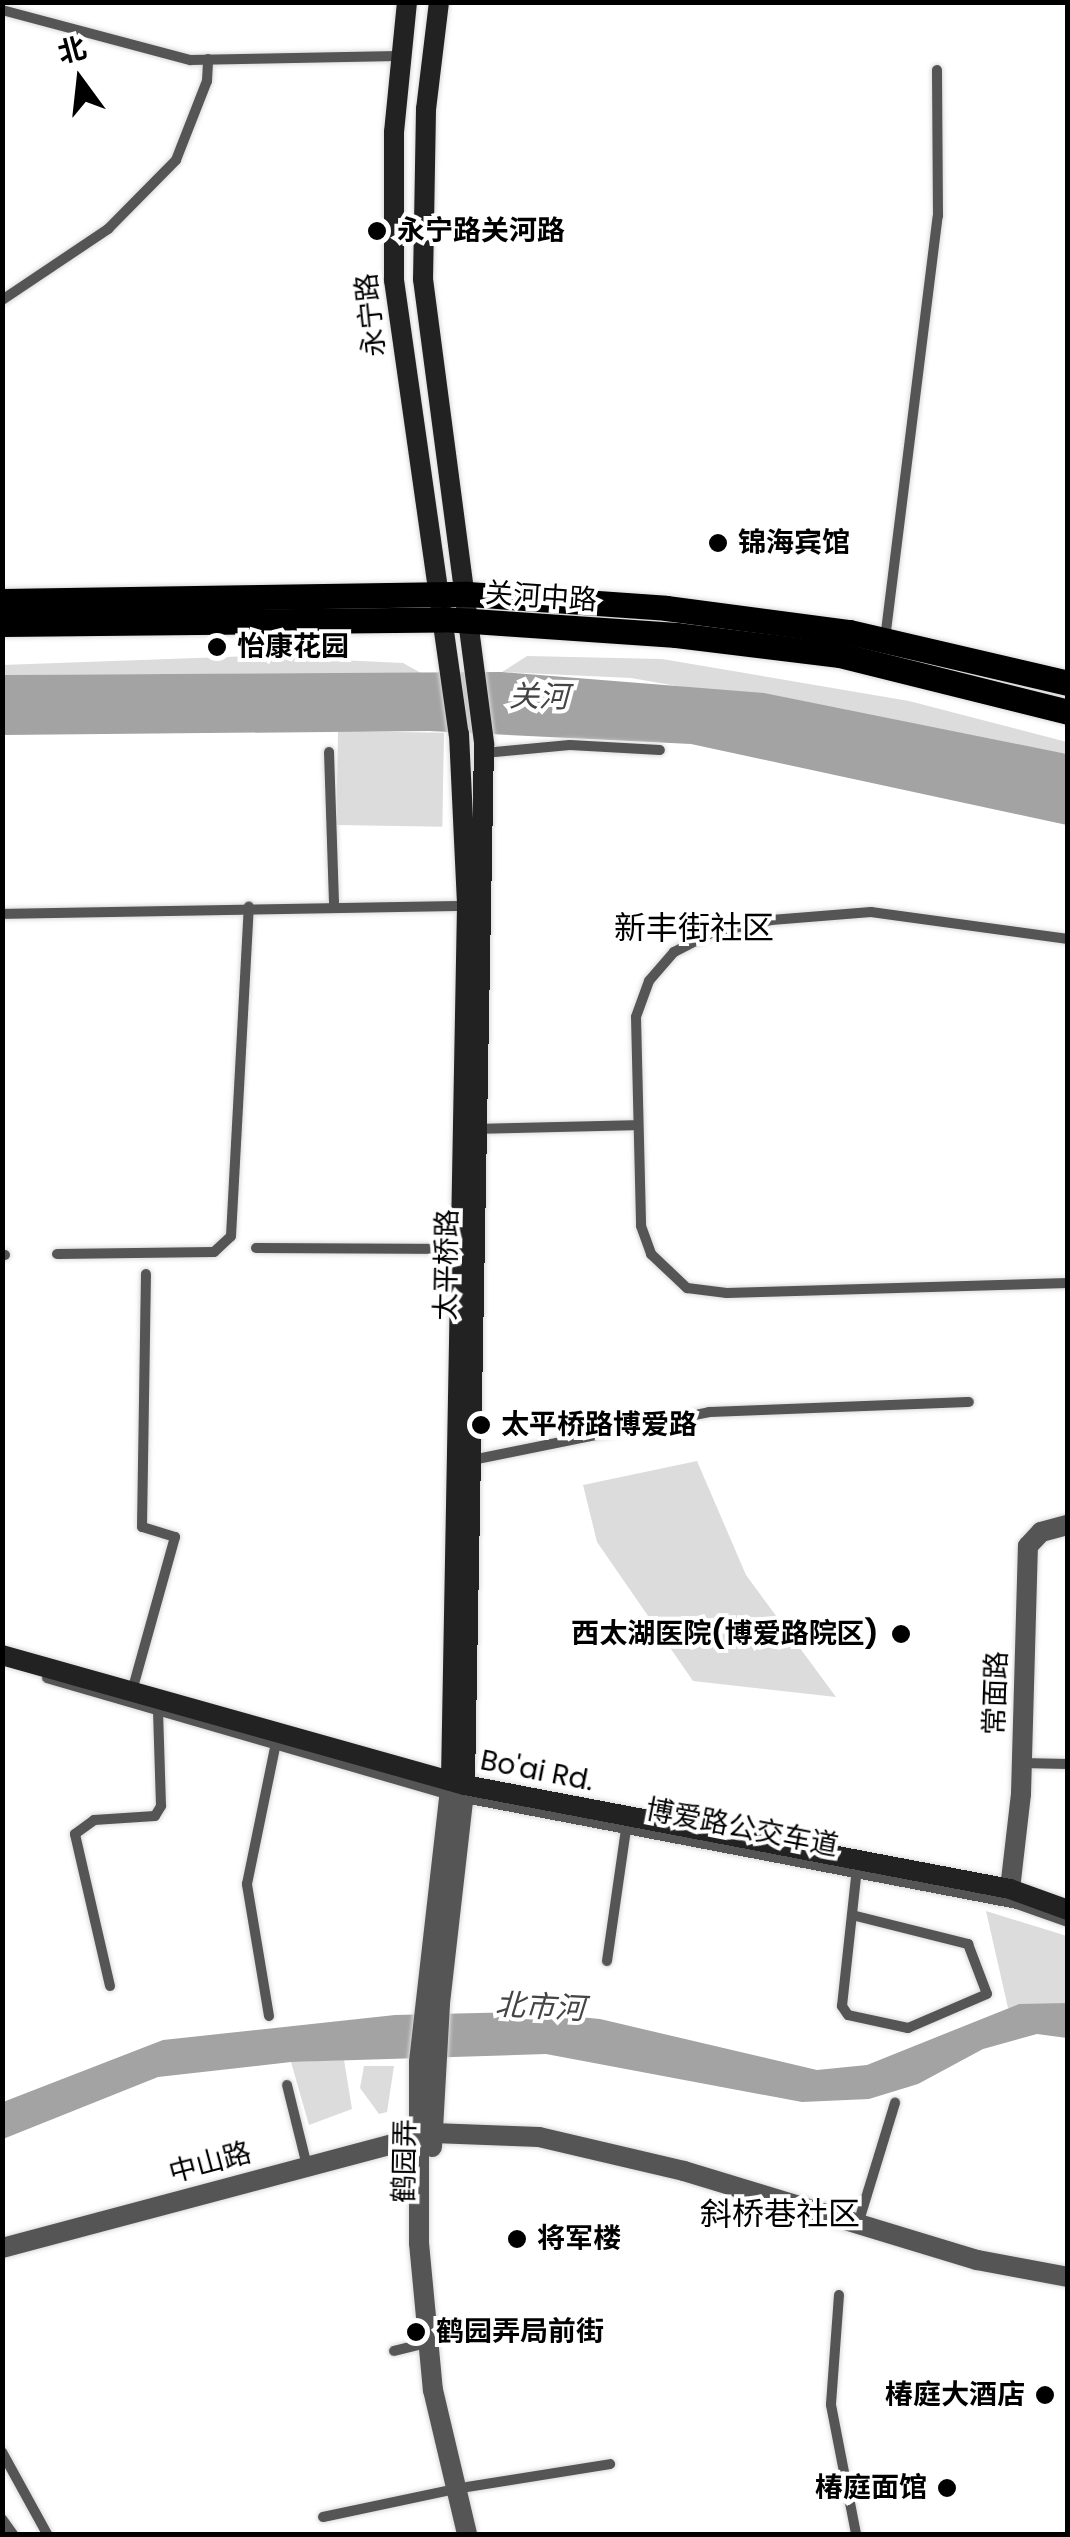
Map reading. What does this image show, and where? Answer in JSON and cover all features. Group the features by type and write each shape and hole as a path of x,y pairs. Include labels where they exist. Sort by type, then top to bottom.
{"main road":[{"name":"永宁路","path":"406,2 398,56 394,280 442,607"},
{"name":"永宁路","path":"439,2 426,109 423,280 468,594"},
{"name":"关河中路","path":"2,624 442,607 468,594 666,608 894,642 1068,683"},
{"path":"468,594 470,622"},
{"name":"关河中路","path":"2,601 442,607 470,622 840,654 1068,712"},
{"path":"442,607 459,741 467,906 460,1249 457,1790"},
{"name":"太平桥路","path":"457,1790 471,1460 484,749 470,622"},
{"name":"Bo'ai Rd.","path":"2,1655 457,1790 857,1867 1010,1889 1068,1910"}],"street":[{"name":"常面路","path":"1010,1889 1021,1763 1028,1546 1041,1532 1068,1525"},
{"name":"鹤园弄","path":"457,1790 427,2062 427,2343 462,2488 478,2534"},
{"name":"鹤园弄","path":"426,2134 430,2241 443,2374 467,2534"},
{"name":"中山路","path":"2,2248 426,2134 539,2137 684,2170 977,2260 1068,2277"}],"lane":[{"path":"2,10 172,57 208,60 398,56"},
{"path":"2,300 108,229 176,160 207,80 208,60"},
{"path":"894,642 938,216 937,70"},
{"path":"484,749 570,745 660,750"},
{"path":"328,752 334,906"},
{"path":"2,914 249,906 467,906"},
{"path":"57,1254 214,1252 231,1236 249,906"},
{"path":"1068,939 871,912 772,920 710,934 674,952 649,981 636,1016 642,1226 651,1254 687,1288 727,1293 1068,1282"},
{"path":"478,1129 638,1125"},
{"path":"256,1248 460,1249"},
{"path":"132,1692 175,1538 142,1527 146,1274"},
{"path":"471,1460 709,1412 968,1402"},
{"path":"2,1665 158,1704 162,1806 155,1816 94,1820 74,1834 110,1986"},
{"path":"269,2016 248,1884 277,1739"},
{"path":"1021,1763 1068,1764"},
{"path":"606,1961 627,1822"},
{"path":"852,1914 968,1944 987,1994 908,2028 848,2015 842,2006 857,1867"},
{"name":"博爱路公交车道","path":"857,1867 1016,1904 1068,1922"},
{"path":"287,2085 308,2166"},
{"path":"858,2224 894,2104"},
{"path":"839,2295 831,2405 856,2534"},
{"path":"394,2351 427,2343"},
{"path":"2,2452 46,2534"},
{"path":"323,2517 462,2488 610,2464"},
{"path":"2,2519 13,2534"}],"shaded area":[{"path":"252,656 403,663 421,673 3,675 2,665"},
{"path":"527,656 662,659 909,701 1067,742 1067,754 631,678 502,672"},
{"path":"338,731 444,733 442,827 336,825"},
{"path":"697,1461 746,1575 836,1697 693,1681 597,1542 583,1485"},
{"path":"986,1911 1067,1936 1067,2003 1008,2008"},
{"path":"344,2060 352,2109 309,2125 291,2062"},
{"path":"364,2066 394,2066 387,2112 379,2114 360,2088"}],"water":[{"name":"关河","path":"502,672 764,693 1067,754 1067,825 691,744 429,731 3,735 2,675"},
{"path":"1067,2003 1067,2038 1037,2034 983,2049 918,2084 869,2099 802,2102 546,2054 291,2062 158,2077 3,2139 3,2102 163,2040 395,2015 526,2012 600,2019 817,2070 867,2065 1019,2004"}],"place":[{"name":"永宁路关河路","path":"377,231"},
{"name":"锦海宾馆","path":"718,543"},
{"name":"怡康花园","path":"217,647"},
{"name":"太平桥路博爱路","path":"481,1425"},
{"name":"西太湖医院(博爱路院区)","path":"901,1634"},
{"name":"将军楼","path":"517,2239"},
{"name":"鹤园弄局前街","path":"416,2332"},
{"name":"椿庭大酒店","path":"1045,2395"},
{"name":"椿庭面馆","path":"947,2488"}],"district":[{"name":"新丰街社区","path":"694,928"},
{"name":"斜桥巷社区","path":"780,2214"}],"water label":[{"name":"北市河","path":"540,2007"}]}
